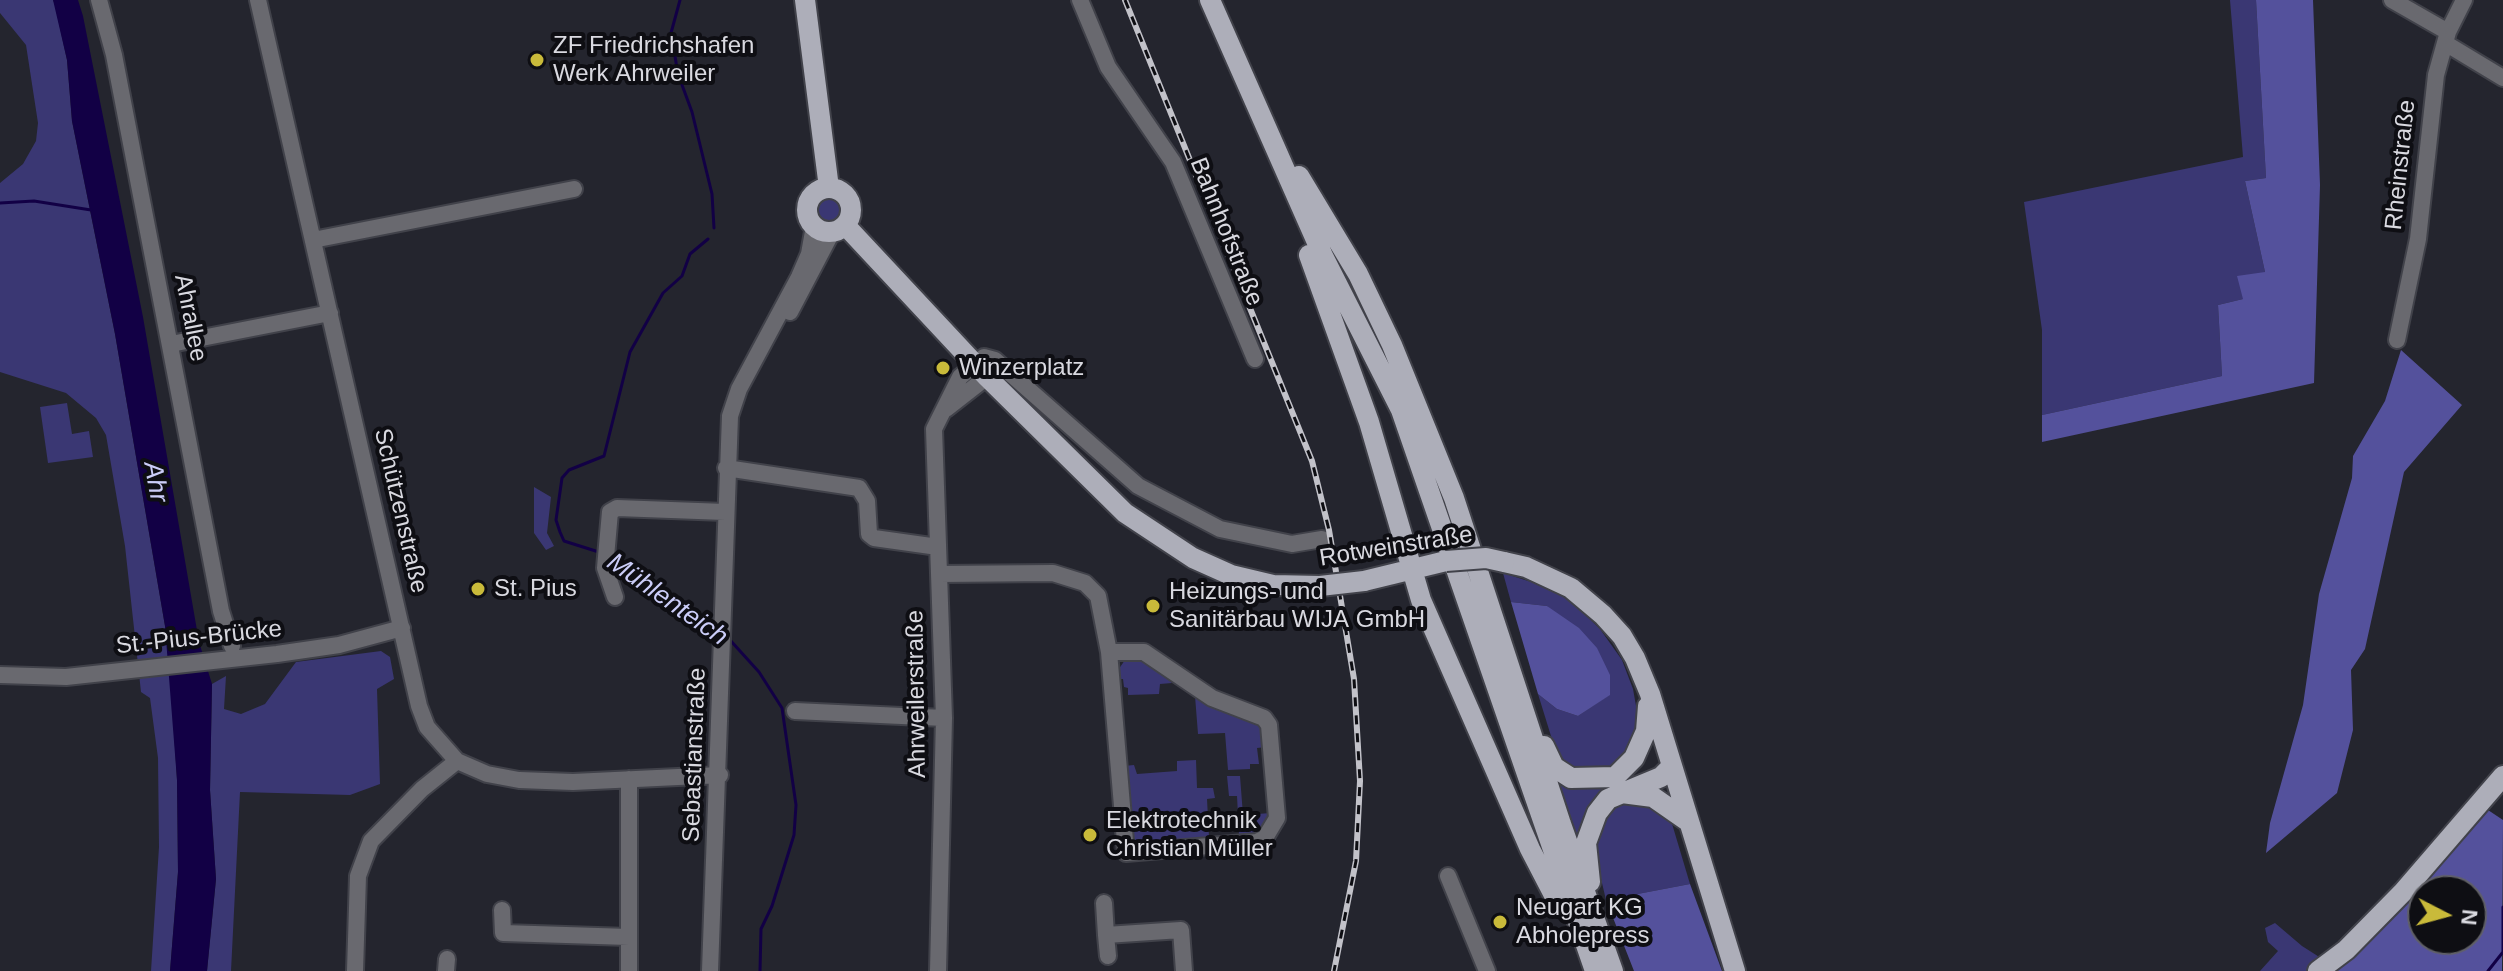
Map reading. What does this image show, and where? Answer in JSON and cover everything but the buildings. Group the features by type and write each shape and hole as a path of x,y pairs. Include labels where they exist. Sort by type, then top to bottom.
{"main road":[{"path":"805,0 829,188"},
{"path":"1210,0 1323,256 1401,410 1594,971"},
{"path":"1254,100 1369,422 1421,600 1530,849 1594,971"},
{"path":"1254,100 1358,274 1392,345 1454,498 1613,971"},
{"path":"829,188 842,192 850,205 830,228 807,213 810,199 829,188"},
{"name":"Rotweinstraße","path":"830,228 981,370 1096,487 1159,538 1231,575 1273,585 1320,586 1364,581 1467,558 1504,562 1554,578 1603,615 1622,636 1650,694 1735,971"},
{"path":"1601,938 1587,869 1586,843 1597,813 1634,758 1646,731 1650,694"},
{"path":"1520,698 1554,767 1571,778 1616,785 1653,797 1687,821"},
{"path":"1616,785 1661,777 1671,767"},
{"path":"2318,971 2346,950 2392,904 2503,776"}],"street":[{"name":"Ahrallee","path":"99,0 114,55 221,611 232,646"},
{"name":"Schützenstraße","path":"258,0 427,727 457,761 487,774 519,780 548,783 720,775"},
{"name":"Bahnhofstraße","path":"1080,0 1108,67 1173,162 1255,359"},
{"path":"2392,0 2503,78"},
{"name":"Rheinstraße","path":"2397,340 2418,239 2432,99 2446,37 2464,0"},
{"path":"313,240 574,189"},
{"name":"Sebastianstraße","path":"710,971 720,775 726,468 730,416 739,389 757,354 798,290 809,254 830,228"},
{"path":"171,344 330,313"},
{"name":"Rotweinstraße","path":"981,370 984,357 1003,366 1138,486 1167,504 1220,529 1292,544 1322,539"},
{"name":"Ahrweilerstraße","path":"938,971 944,718 934,429 939,416 981,370"},
{"path":"726,468 859,488 867,501 869,534 874,538 938,547"},
{"path":"615,597 605,556 607,519 617,508 725,512"},
{"path":"939,574 1053,573 1071,576 1098,596 1109,652 1126,853 1257,842 1265,838 1277,818 1269,725 1264,718 1212,698 1144,652 1109,652"},
{"name":"St.-Pius-Brücke","path":"0,675 66,677 134,670 339,645 402,628"},
{"path":"795,711 944,718"},
{"path":"355,971 358,876 371,841 422,789 457,761"},
{"path":"629,779 629,971"},
{"path":"1448,876 1487,971"},
{"path":"1104,903 1108,956"},
{"path":"502,910 503,933 629,937"},
{"path":"1106,935 1181,930 1184,971"}],"shaded area":[{"path":"0,0 53,0 55,5 67,60 72,121 115,334 165,626 171,683 177,780 178,872 170,971 151,971 159,847 158,758 150,698 141,692 125,546 106,435 96,418 66,393 0,372 0,183 23,164 36,141 38,123 26,45 0,13"},
{"path":"2230,0 2256,0 2266,178 2245,181 2265,272 2243,299 2218,305 2222,376 2042,415 2042,330 2024,202 2243,157"},
{"path":"2256,0 2313,0 2320,185 2314,383 2042,442 2042,415 2222,376 2218,305 2243,299 2237,276 2265,272 2245,181 2266,178"},
{"path":"829,191 841,197 847,209 841,221 829,227 817,221 811,209 817,197"},
{"path":"2401,350 2462,405 2404,472 2365,649 2351,670 2353,730 2337,793 2266,853 2270,823 2303,705 2319,594 2352,478 2353,456 2385,401"},
{"path":"67,403 72,434 89,431 93,457 48,463 40,407"},
{"path":"534,487 551,497 547,533 554,546 546,550 534,533"},
{"path":"1503,573 1547,587 1573,603 1600,629 1622,660 1633,689 1638,717 1635,744 1619,765 1586,774 1569,766 1555,749 1538,694 1557,709 1578,716 1609,695 1547,606 1511,602"},
{"path":"1511,602 1547,606 1579,628 1597,648 1610,675 1610,695 1578,716 1557,709 1538,694"},
{"path":"381,651 390,657 394,679 377,689 380,784 350,795 240,792 231,971 207,971 216,879 210,790 212,684 226,676 224,709 241,714 265,704 296,662"},
{"path":"1138,658 1150,663 1172,683 1160,684 1159,694 1128,695 1128,688 1124,687 1123,679 1117,679 1116,673 1125,660"},
{"path":"1195,696 1262,726 1266,747 1257,748 1259,764 1250,764 1250,769 1228,770 1225,733 1198,734"},
{"path":"1196,760 1197,788 1213,788 1215,798 1207,799 1209,837 1217,837 1217,840 1144,846 1137,842 1130,833 1124,766 1134,765 1137,774 1177,771 1177,761"},
{"path":"1551,772 1584,788 1613,785 1578,854"},
{"path":"1227,776 1240,776 1243,815 1271,813 1269,825 1255,835 1232,838 1239,834 1237,796 1229,796"},
{"path":"1642,800 1670,817 1690,884 1606,900 1594,849 1600,824 1612,808"},
{"path":"2488,810 2503,820 2502,971 2333,971 2407,894 2407,955 2487,955 2487,875 2425,875"},
{"path":"1690,884 1722,971 1634,971 1606,900"},
{"path":"2275,923 2324,960 2307,971 2260,971 2278,951 2268,942 2265,928"}],"water":[{"name":"Ahr","path":"53,0 78,0 83,16 143,317 199,642 212,684 210,790 216,879 207,971 170,971 178,872 177,780 165,626 115,334 72,121 67,60"}],"waterway":[{"name":"Mühlenteich","path":"680,0 671,33 678,74 692,112 712,194 714,228"},
{"path":"0,203 34,201 91,210"},
{"name":"Mühlenteich","path":"602,553 564,541 556,520 562,478 569,470 604,456 630,352 663,293 682,276 690,254 708,239"},
{"name":"Mühlenteich","path":"612,557 715,627"},
{"name":"Mühlenteich","path":"730,640 759,672 782,708 796,805 794,835 772,906 761,929 760,971"},
{"path":"2488,971 2503,952 2503,907"}],"railway":[{"path":"1125,0 1312,461 1329,530 1354,679 1360,781 1356,861 1334,971"}],"place":[{"name":"ZF Friedrichshafen Werk Ahrweiler","path":"537,60"},
{"name":"Winzerplatz","path":"943,368"},
{"name":"St. Pius","path":"478,589"},
{"name":"Heizungs- und Sanitärbau WIJA GmbH","path":"1153,606"},
{"name":"Elektrotechnik Christian Müller","path":"1090,835"},
{"name":"Neugart KG Abholepress","path":"1500,922"}]}
